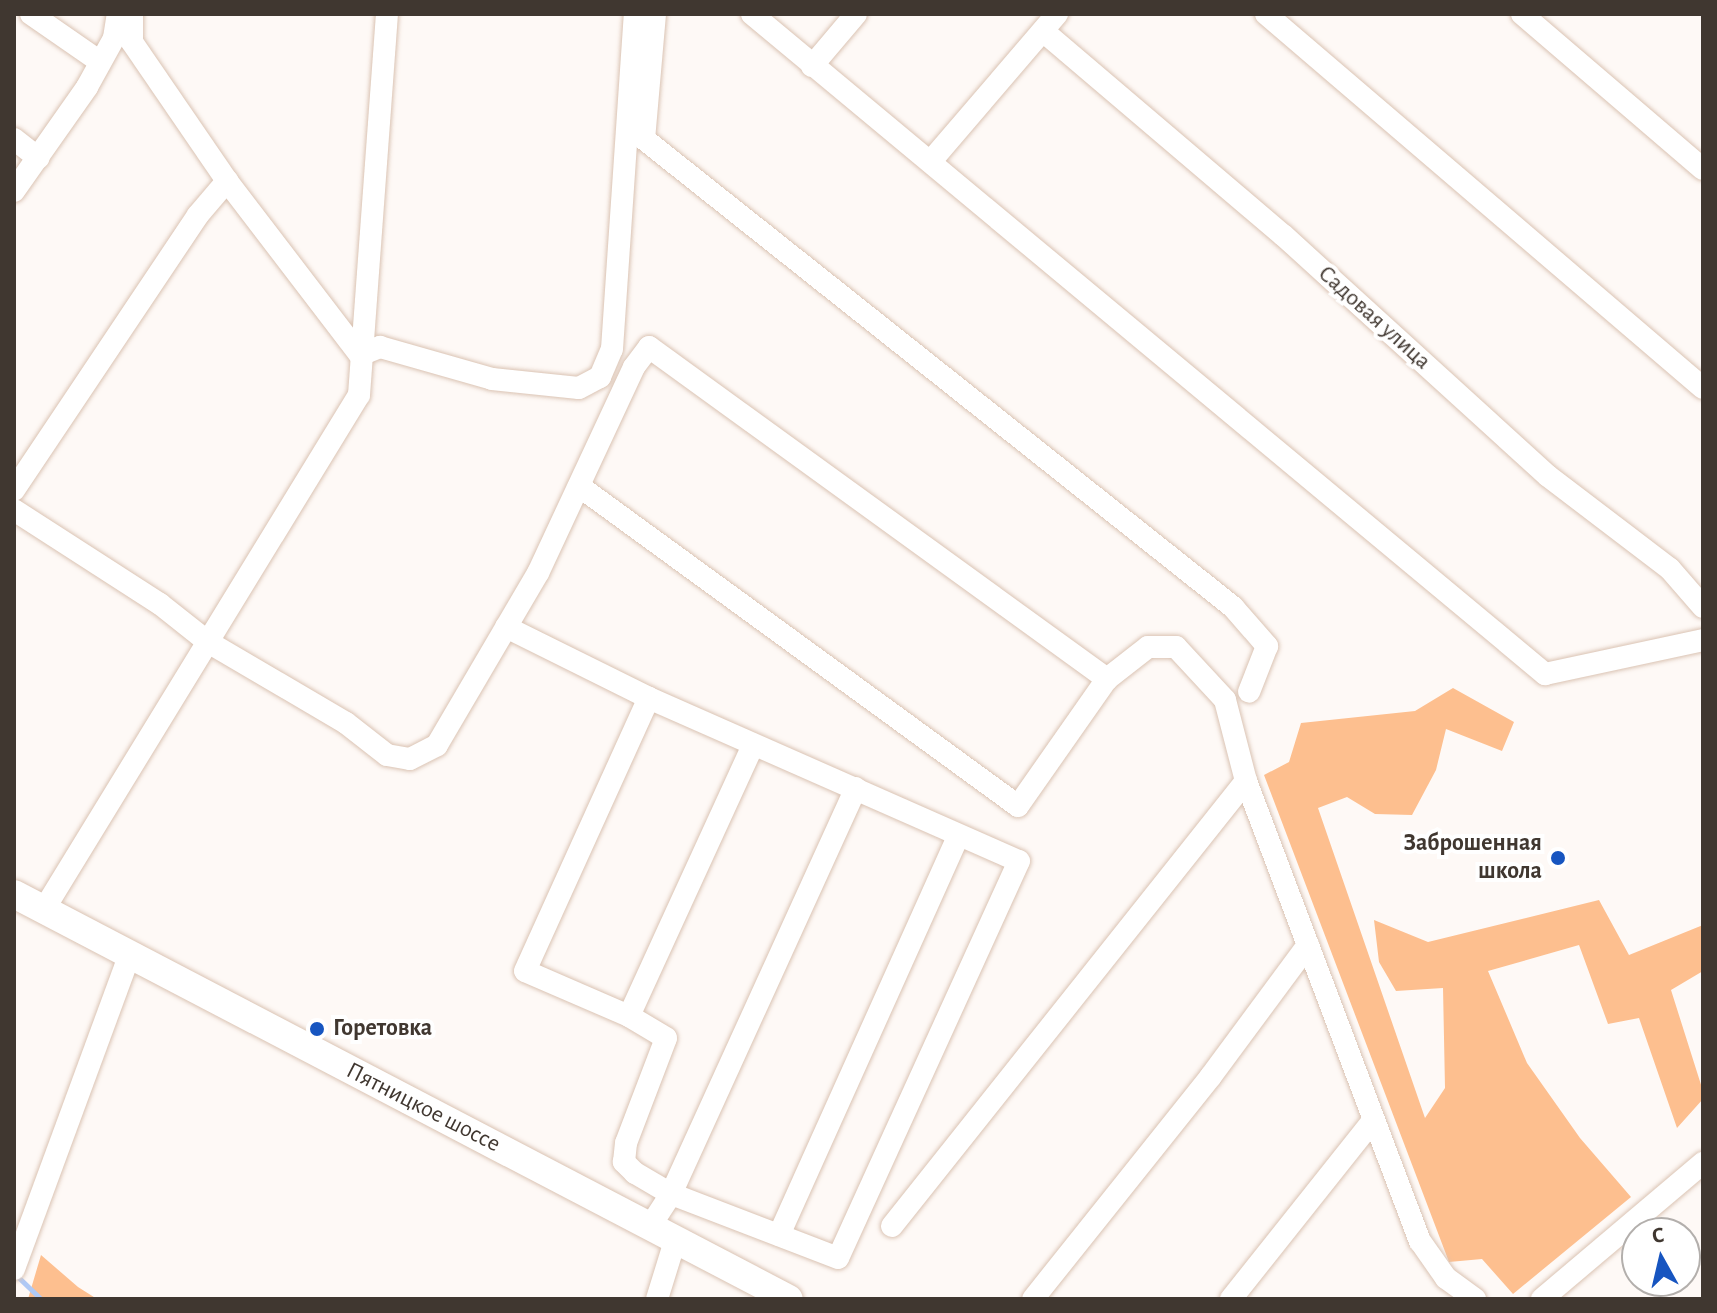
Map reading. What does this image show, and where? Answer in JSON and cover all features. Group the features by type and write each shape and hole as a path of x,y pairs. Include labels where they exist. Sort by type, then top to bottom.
{"main road":[{"name":"Пятницкое шоссе","path":"14,894 129,957 789,1299"}],"street":[{"path":"31,14 99,61"},
{"path":"14,191 87,87 114,38 118,14"},
{"path":"132,14 132,42 227,181 360,355"},
{"path":"43,911 359,395 360,355 367,332 387,14"},
{"path":"360,355 380,347 492,379 579,388 600,377 612,349 635,14"},
{"path":"655,14 644,139 1233,607 1267,646 1249,692"},
{"path":"752,14 1545,674 1703,640"},
{"path":"812,66 856,14"},
{"path":"1266,14 1703,388"},
{"path":"1522,14 1703,169"},
{"path":"931,161 1050,22"},
{"name":"Садовая улица","path":"1050,22 1548,476 1670,569 1703,607"},
{"path":"14,139 38,158"},
{"path":"14,490 198,215 227,181"},
{"path":"14,510 160,604 208,642 346,723 387,755 410,759 437,745 506,627 579,486 634,367 649,347 1107,679"},
{"path":"579,486 1018,806 1107,679 1148,647 1176,647 1225,700 1246,781 1372,1122 1420,1241 1446,1278 1475,1299"},
{"path":"506,627 649,698 856,788 958,837 1019,861 838,1258 671,1194 624,1162 626,1143 666,1038 629,1016 525,971 649,698"},
{"path":"629,1016 753,745"},
{"path":"892,1226 1246,781"},
{"path":"649,1228 671,1194 856,788"},
{"path":"779,1235 958,837"},
{"path":"1033,1299 1211,1076 1308,945"},
{"path":"14,1269 129,957"},
{"path":"1231,1299 1372,1122"},
{"path":"1542,1299 1703,1163"},
{"path":"657,1299 675,1241"}],"shaded area":[{"path":"1453,688 1514,722 1502,751 1446,729 1436,770 1412,815 1375,814 1347,797 1318,808 1425,1118 1445,1088 1443,988 1396,991 1379,962 1374,920 1428,942 1599,900 1629,955 1703,925 1703,971 1671,990 1703,1091 1703,1099 1677,1128 1639,1018 1608,1024 1579,945 1488,971 1527,1063 1580,1138 1631,1197 1513,1294 1482,1259 1449,1262 1264,775 1289,762 1301,723 1415,711"},
{"path":"41,1255 78,1287 97,1299 28,1299"}],"waterway":[{"name":"Горетовка","path":"15,1274 41,1299"}],"place":[{"name":"Заброшенная школа","path":"1558,858"},
{"name":"Горетовка","path":"317,1029"}]}
